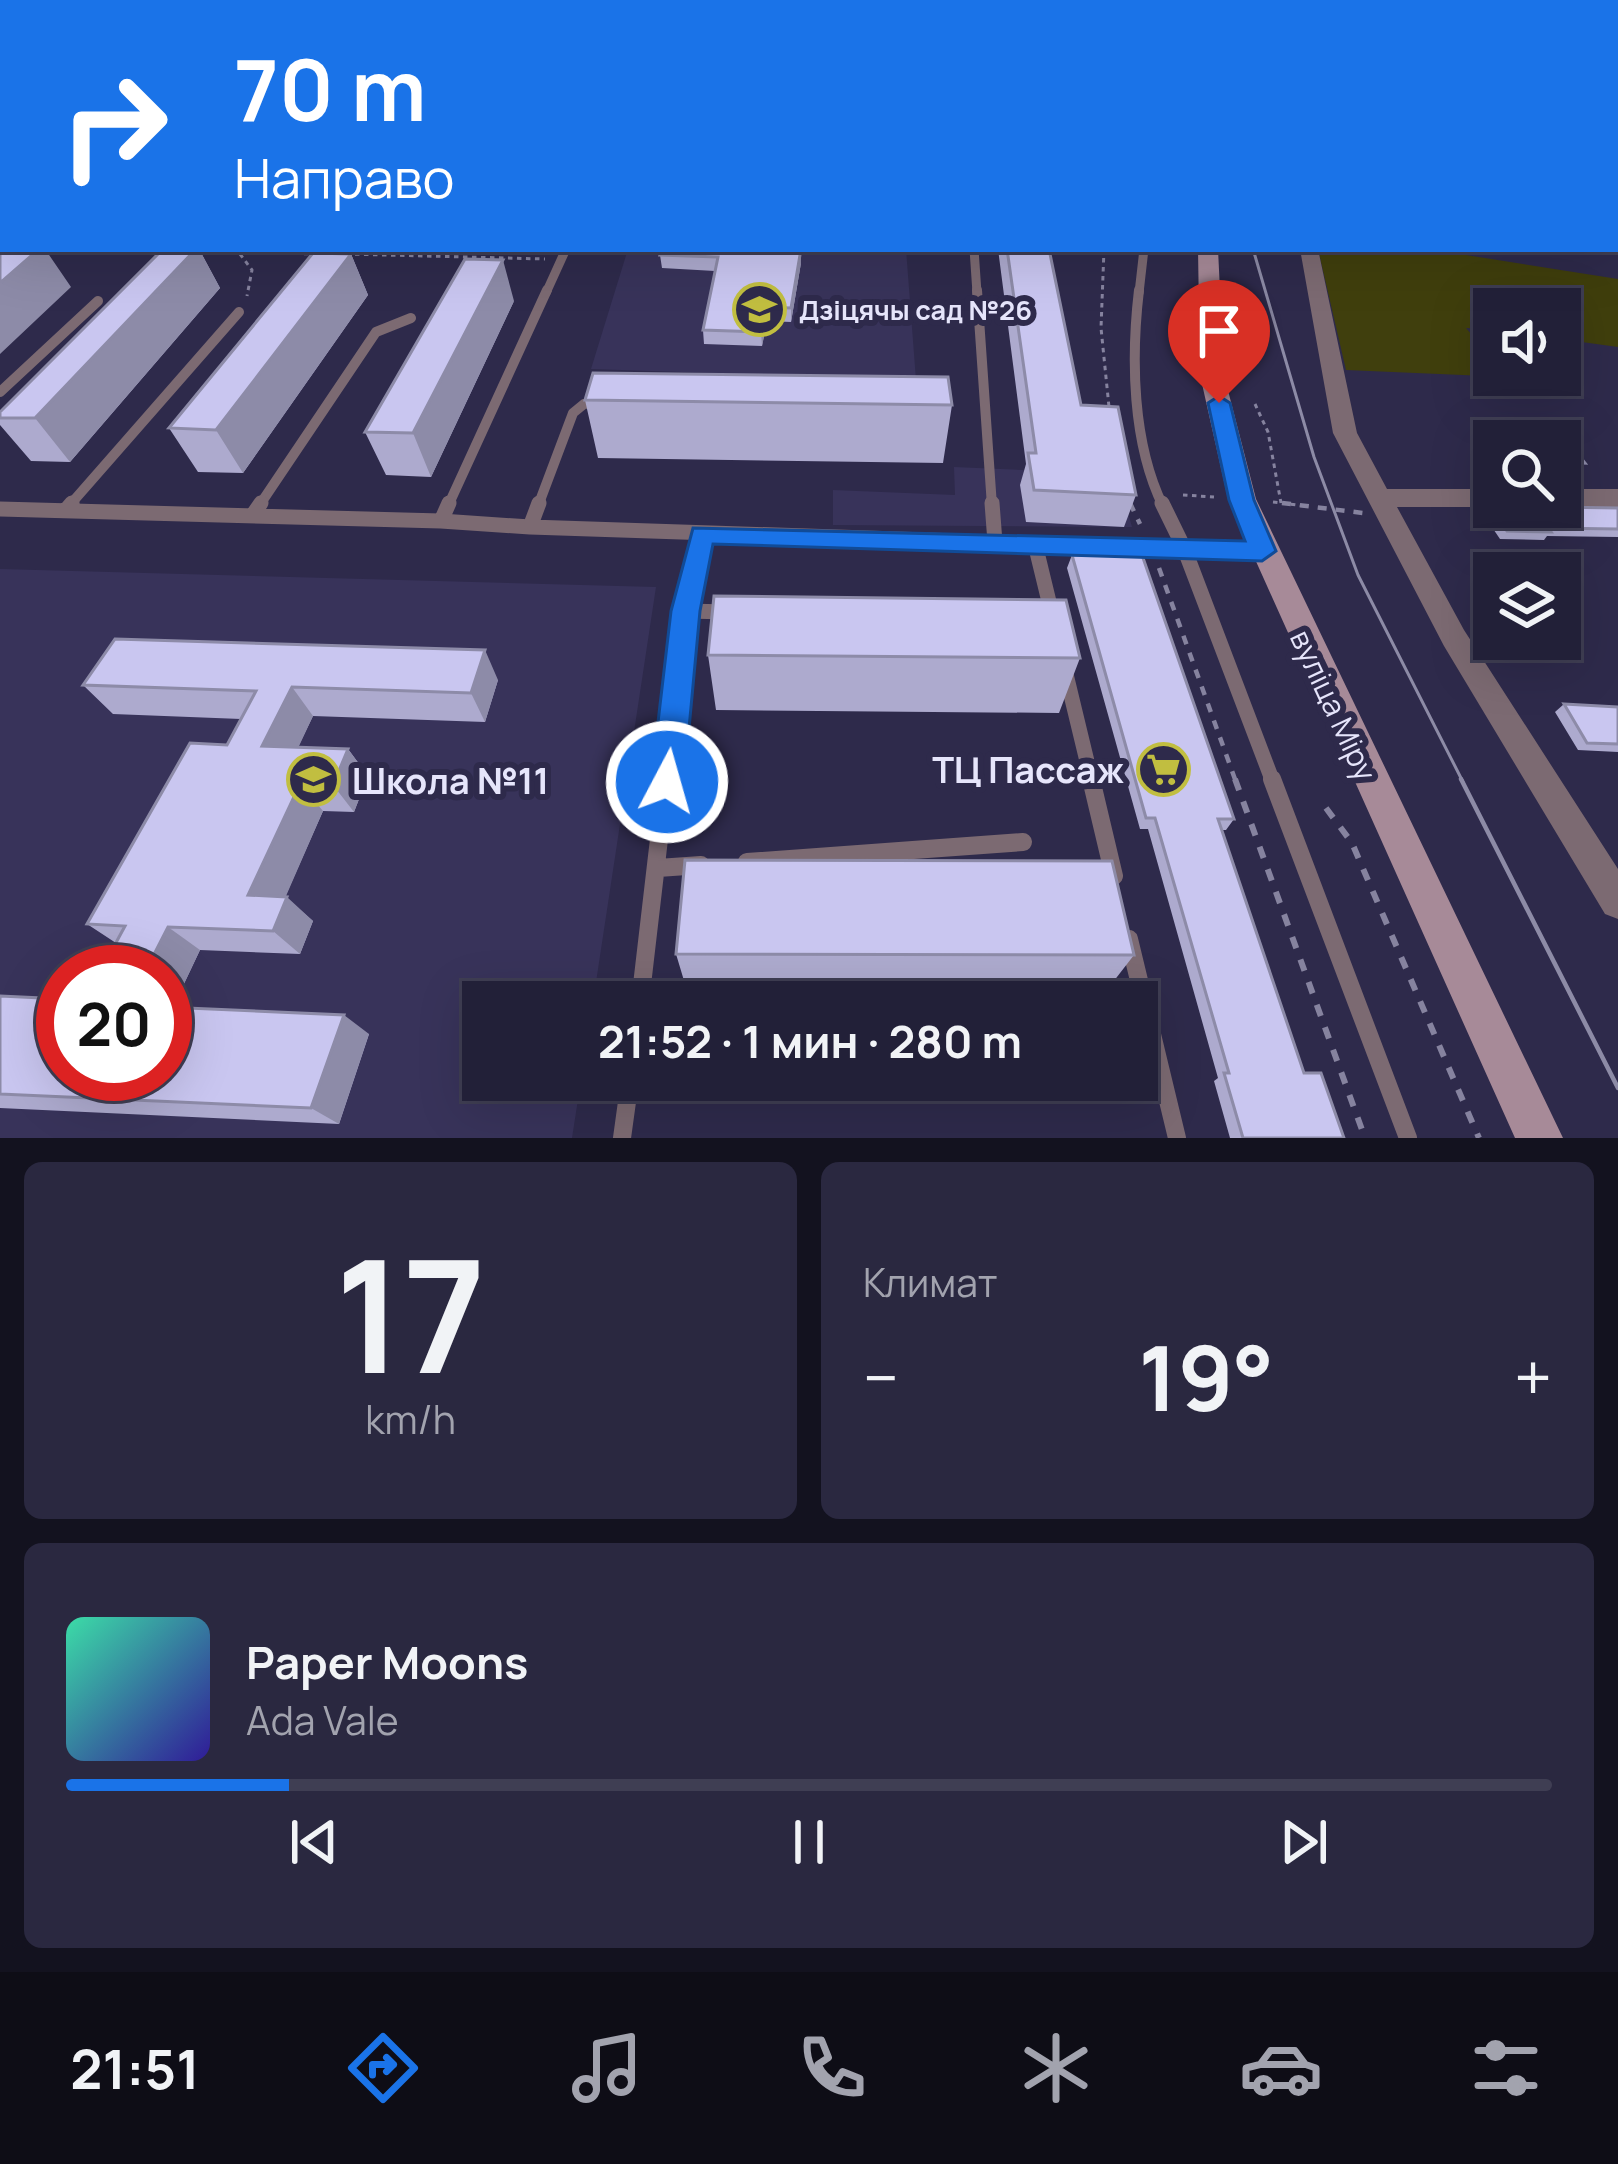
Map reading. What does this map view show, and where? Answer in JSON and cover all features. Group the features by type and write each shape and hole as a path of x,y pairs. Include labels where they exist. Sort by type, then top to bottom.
{"main road":[{"name":"вуліца Міру","path":"1208,252 1212,375 1242,500 1539,1138"}],"street":[{"path":"1310,252 1345,433 1454,638 1618,901"},
{"path":"1581,498 1618,497"},
{"path":"1382,498 1473,498"}],"lane":[{"path":"974,252 995,542"},
{"path":"1144,252 1132,347 1156,492 1184,548 1408,1138"},
{"path":"441,521 564,254"},
{"path":"0,392 98,301"},
{"path":"66,510 239,312"},
{"path":"252,516 376,332 411,318"},
{"path":"530,526 573,413 584,404 627,403"},
{"path":"0,508 1262,551"},
{"path":"643,981 686,611 702,535"},
{"path":"1035,544 1057,635"},
{"path":"686,611 753,612"},
{"path":"1062,658 1116,885"},
{"path":"658,868 1023,842"},
{"path":"1122,908 1177,1138"},
{"path":"622,1138 627,1101"}],"path":[{"path":"233,252 244,255 252,270 239,312"},
{"path":"395,252 564,254"},
{"path":"1104,252 1101,328 1109,408"},
{"path":"1255,404 1268,432 1281,503"},
{"path":"1159,569 1365,1138"},
{"path":"1326,808 1352,843 1480,1138"}],"shaded area":[{"name":"Дзіцячы сад №26","path":"627,252 906,252 916,380 591,369"},
{"path":"1319,252 1447,252 1618,279 1618,347 1581,342 1581,288 1473,288 1473,328 1466,328 1473,336 1473,375 1346,370"},
{"path":"954,467 1117,474 1132,527 833,525 833,490 955,495"},
{"name":"Школа №11","path":"0,569 656,587 596,981 462,981 462,1101 578,1101 572,1138 0,1138"}],"building":[{"path":"2,252 36,252 0,283"},
{"path":"160,252 193,252 35,418 0,418 0,412"},
{"path":"800,252 791,308 766,307 761,332 703,330 718,257 660,255"},
{"path":"1007,252 1050,252 1081,405 1118,407 1136,495 1034,490 1028,453 1036,453"},
{"path":"313,253 351,254 216,430 169,428"},
{"path":"465,259 503,260 413,433 365,432"},
{"path":"593,373 948,377 952,405 585,400"},
{"path":"1581,507 1618,508 1618,529 1548,528 1581,528"},
{"path":"1505,528 1548,528 1551,532"},
{"path":"1072,555 1142,555 1234,819 1218,819 1304,1073 1321,1073 1344,1138 1243,1138 1224,1073 1229,1073 1155,818 1146,818"},
{"path":"714,596 1066,600 1080,658 708,655"},
{"path":"115,639 485,650 471,693 292,687 262,746 348,749 333,785 300,784 248,895 287,897 273,931 168,927 159,945 115,945 125,926 87,924 190,743 227,745 256,691 83,685"},
{"path":"1564,704 1618,707 1618,744 1587,743"},
{"path":"685,860 1112,861 1134,955 676,954"},
{"path":"0,996 36,998 36,1096 0,1094"},
{"path":"192,1008 344,1015 311,1108 156,1101 192,1101"}],"tram line":[{"path":"1254,252 1314,457 1358,575 1463,782"},
{"path":"1461,779 1618,1088"}],"place":[{"name":"Дзіцячы сад №26","path":"760,309"},
{"name":"ТЦ Пассаж","path":"1163,769"},
{"name":"Школа №11","path":"313,780"}],"route":[{"path":"667,782 686,611 702,535 1262,551 1242,500 1219,403"}]}
